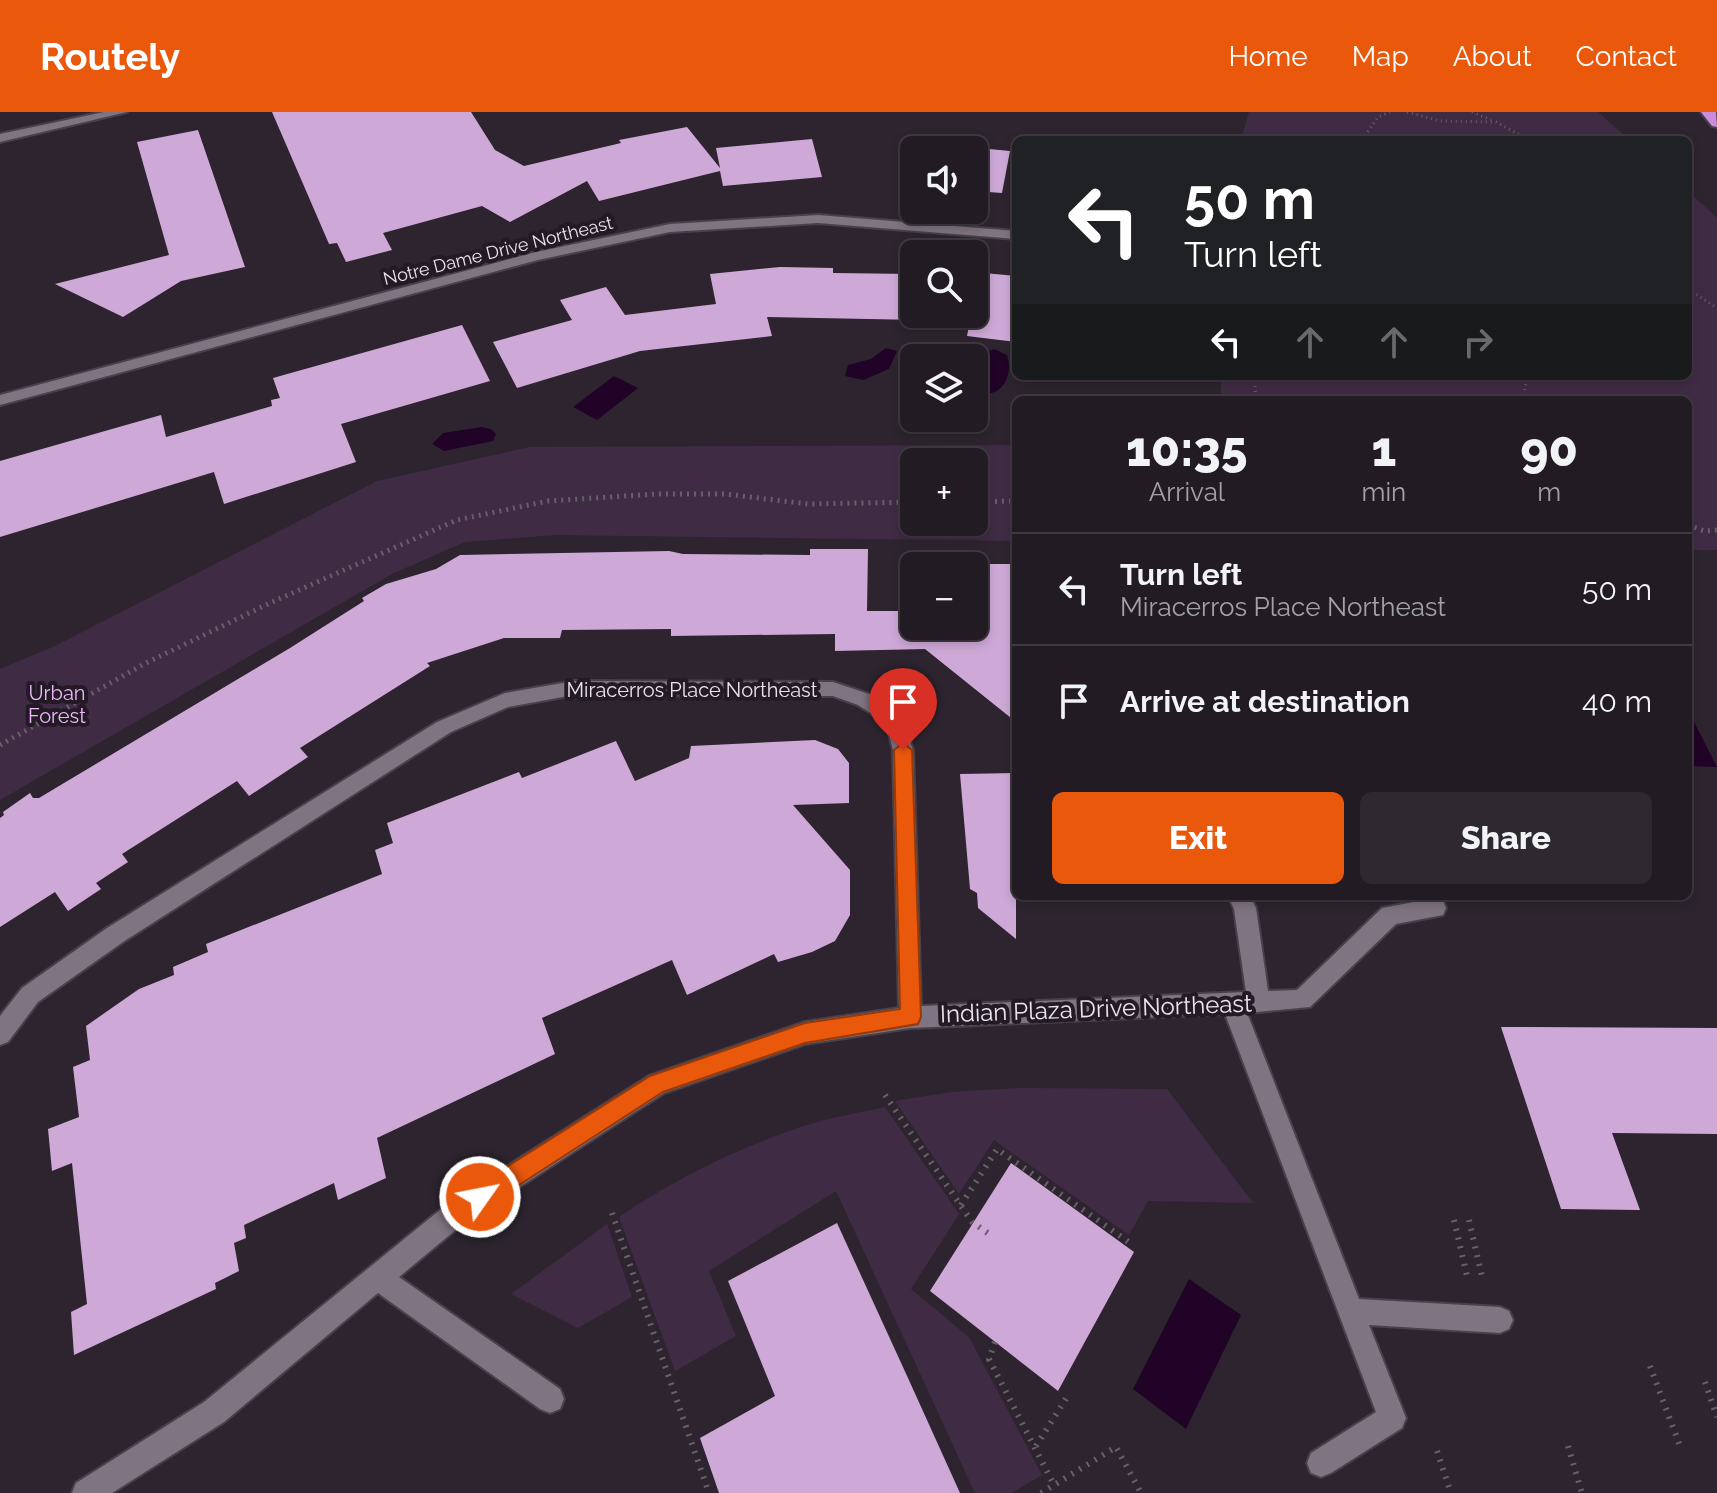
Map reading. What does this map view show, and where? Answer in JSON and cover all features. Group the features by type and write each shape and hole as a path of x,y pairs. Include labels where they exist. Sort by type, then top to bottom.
{"highway":[{"path":"1708,112 1717,123"}],"street":[{"path":"0,138 121,112"},
{"name":"Notre Dame Drive Northeast","path":"0,400 536,256 670,228 818,219 1012,235"},
{"name":"Miracerros Place Northeast","path":"0,1034 30,995 115,935 444,727 505,700 574,688 833,689 865,700 894,719 903,750 910,1017"},
{"path":"1241,900 1245,908 1259,1002"},
{"name":"Indian Plaza Drive Northeast","path":"86,1493 214,1412 455,1214 657,1084 805,1033 910,1017 1302,1000 1390,915 1435,908"},
{"path":"1232,1002 1392,1418 1321,1463"},
{"path":"377,1277 550,1399"},
{"path":"1350,1311 1500,1320"}],"path":[{"path":"1365,136 1378,117 1390,112"},
{"path":"1407,112 1440,121 1496,122"},
{"path":"1472,112 1522,136"},
{"path":"1692,292 1717,308"},
{"path":"0,745 146,663 272,602 457,520 548,501 657,494 725,494 808,504 900,502"},
{"path":"988,502 1012,501"},
{"path":"1692,526 1704,531 1717,530"},
{"path":"885,1095 972,1222 992,1236"},
{"path":"961,1205 997,1149 1130,1243"},
{"path":"612,1213 709,1493"},
{"path":"1454,1220 1469,1281"},
{"path":"1469,1220 1483,1282"},
{"path":"995,1342 989,1359 1054,1485"},
{"path":"1650,1366 1680,1446"},
{"path":"1705,1382 1717,1417"},
{"path":"1035,1447 1067,1397"},
{"path":"1568,1446 1582,1493"},
{"path":"1041,1493 1116,1447 1141,1493"},
{"path":"1437,1451 1451,1493"}],"green space":[{"path":"1249,112 1598,112 1625,136 1242,136"},
{"path":"1692,195 1717,218 1717,550 1692,550 1692,396 1221,396 1221,380 1692,380"},
{"name":"Urban Forest","path":"1012,445 1012,541 555,535 465,542 392,574 0,800 0,669 55,646 377,481 530,447"},
{"path":"1018,1088 1167,1089 1253,1203 1148,1201 1129,1235 994,1140 959,1194 895,1101 951,1092"},
{"path":"885,1107 959,1214 911,1289 969,1337 1042,1475 1012,1493 975,1493 836,1191 709,1271 736,1336 675,1371 619,1217 684,1177 777,1135"},
{"path":"607,1224 632,1297 578,1328 511,1294"}],"shaded area":[{"path":"886,348 897,351 889,369 863,380 845,376 848,365 871,359"},
{"path":"994,349 1007,355 1009,363 1006,380 997,391 990,393 988,393 988,351"},
{"path":"614,376 638,388 597,420 573,407"},
{"path":"482,427 496,434 493,441 444,451 432,444 443,433"},
{"path":"1692,718 1717,767 1692,766"},
{"path":"1189,1279 1241,1315 1186,1429 1133,1389"}],"building":[{"path":"272,112 471,112 495,150 524,166 621,143 619,140 687,127 720,168 716,148 812,139 822,177 723,186 720,171 599,201 587,181 510,222 482,206 383,233 392,250 346,262 337,243 329,244"},
{"path":"198,130 245,267 181,281 123,317 55,284 169,255 137,142"},
{"path":"988,149 1010,151 1002,193 988,192"},
{"path":"780,267 833,268 833,273 900,274 900,320 767,317 772,336 640,351 517,388 493,342 572,320 560,300 606,287 625,315 716,304 710,274"},
{"path":"988,273 1012,276 1012,342 967,336 969,328 988,328"},
{"path":"462,325 490,381 341,424 356,462 224,504 214,472 0,537 0,461 161,415 166,437 272,406 271,400 280,398 273,378"},
{"path":"810,549 868,549 867,611 900,611 900,640 988,640 988,564 1012,564 1012,719 925,649 835,651 835,634 671,636 671,629 562,630 560,638 504,638 427,663 430,666 300,748 308,757 249,796 237,781 122,854 128,862 96,883 101,889 68,911 55,892 0,927 0,818 3,812 30,793 33,798 39,798 290,648 386,584 436,569 460,555 669,551 683,554 810,555"},
{"path":"815,740 838,749 849,763 849,803 793,805 850,870 850,915 835,941 778,962 774,954 687,995 672,960 542,1018 555,1054 377,1138 386,1178 338,1200 334,1183 244,1225 246,1238 234,1243 239,1271 215,1283 216,1289 74,1355 71,1312 87,1304 72,1163 52,1171 48,1129 79,1117 73,1067 90,1060 86,1026 139,989 174,975 173,967 208,952 206,944 382,874 375,850 393,843 387,823 519,772 522,778 616,741 635,781 689,758 691,746"},
{"path":"1012,773 1012,900 1016,900 1016,939 978,908 977,893 970,889 960,774"},
{"path":"1501,1027 1717,1028 1717,1134 1612,1133 1640,1210 1561,1209"},
{"path":"1011,1163 1134,1252 1058,1391 930,1291"},
{"path":"837,1223 960,1493 719,1493 700,1438 775,1396 728,1281"}],"route":[{"path":"480,1197 657,1084 805,1033 910,1017 903,750"}]}
